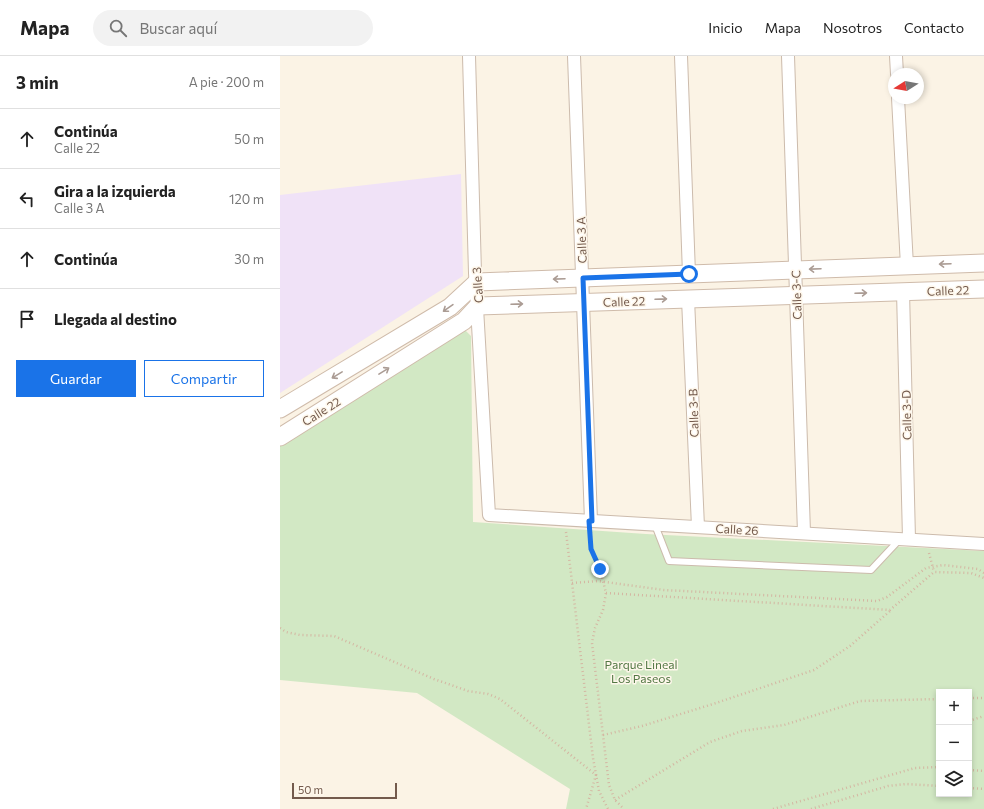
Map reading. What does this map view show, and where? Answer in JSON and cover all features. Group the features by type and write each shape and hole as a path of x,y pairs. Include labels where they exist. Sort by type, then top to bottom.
{"street":[{"name":"Calle 3","path":"469,56 478,306 489,515"},
{"name":"Calle 3 A","path":"574,56 584,302 590,521"},
{"path":"681,56 689,274"},
{"name":"Calle 3-C","path":"788,56 804,533"},
{"path":"896,56 897,68"},
{"path":"898,104 907,266"},
{"name":"Calle 22","path":"280,409 450,307 477,282 984,263"},
{"name":"Calle 22","path":"280,436 464,321 478,306 984,289"},
{"name":"Calle 3-D","path":"903,292 905,539"},
{"name":"Calle 3-B","path":"688,299 698,527"},
{"name":"Calle 26","path":"489,515 984,544"}],"lane":[{"path":"655,524 669,561 871,570 905,539"}],"path":[{"path":"565,519 596,775 599,791 608,809"},
{"path":"590,521 591,549 604,582 606,593 603,610 595,628 592,643 609,785 615,800 624,809"},
{"path":"925,540 934,572"},
{"path":"572,583 604,582 664,590 876,601 887,596 926,568 932,566 943,565 978,569 984,573"},
{"path":"603,736 642,726 713,704 814,670 850,646 934,572 971,573 984,578"},
{"path":"606,593 890,610"},
{"path":"280,628 286,632 300,635 334,636 434,679 468,691 488,694 500,699 596,775"},
{"path":"972,698 984,698"},
{"path":"615,800 710,742 742,731 784,725 860,701 936,699"},
{"path":"972,720 984,716"},
{"path":"773,809 916,768 936,767"},
{"path":"972,770 984,771"},
{"path":"586,809 596,775"},
{"path":"811,809 888,786 906,784 936,786"},
{"path":"972,788 984,788"}],"shaded area":[{"path":"461,174 463,276 280,393 280,195"}],"green space":[{"name":"Parque Lineal Los Paseos","path":"464,329 471,336 473,522 646,534 984,551 984,809 566,809 570,789 417,693 280,680 280,443"}],"route":[{"path":"600,569 591,549 589,521 592,521 583,278 689,274"}]}
